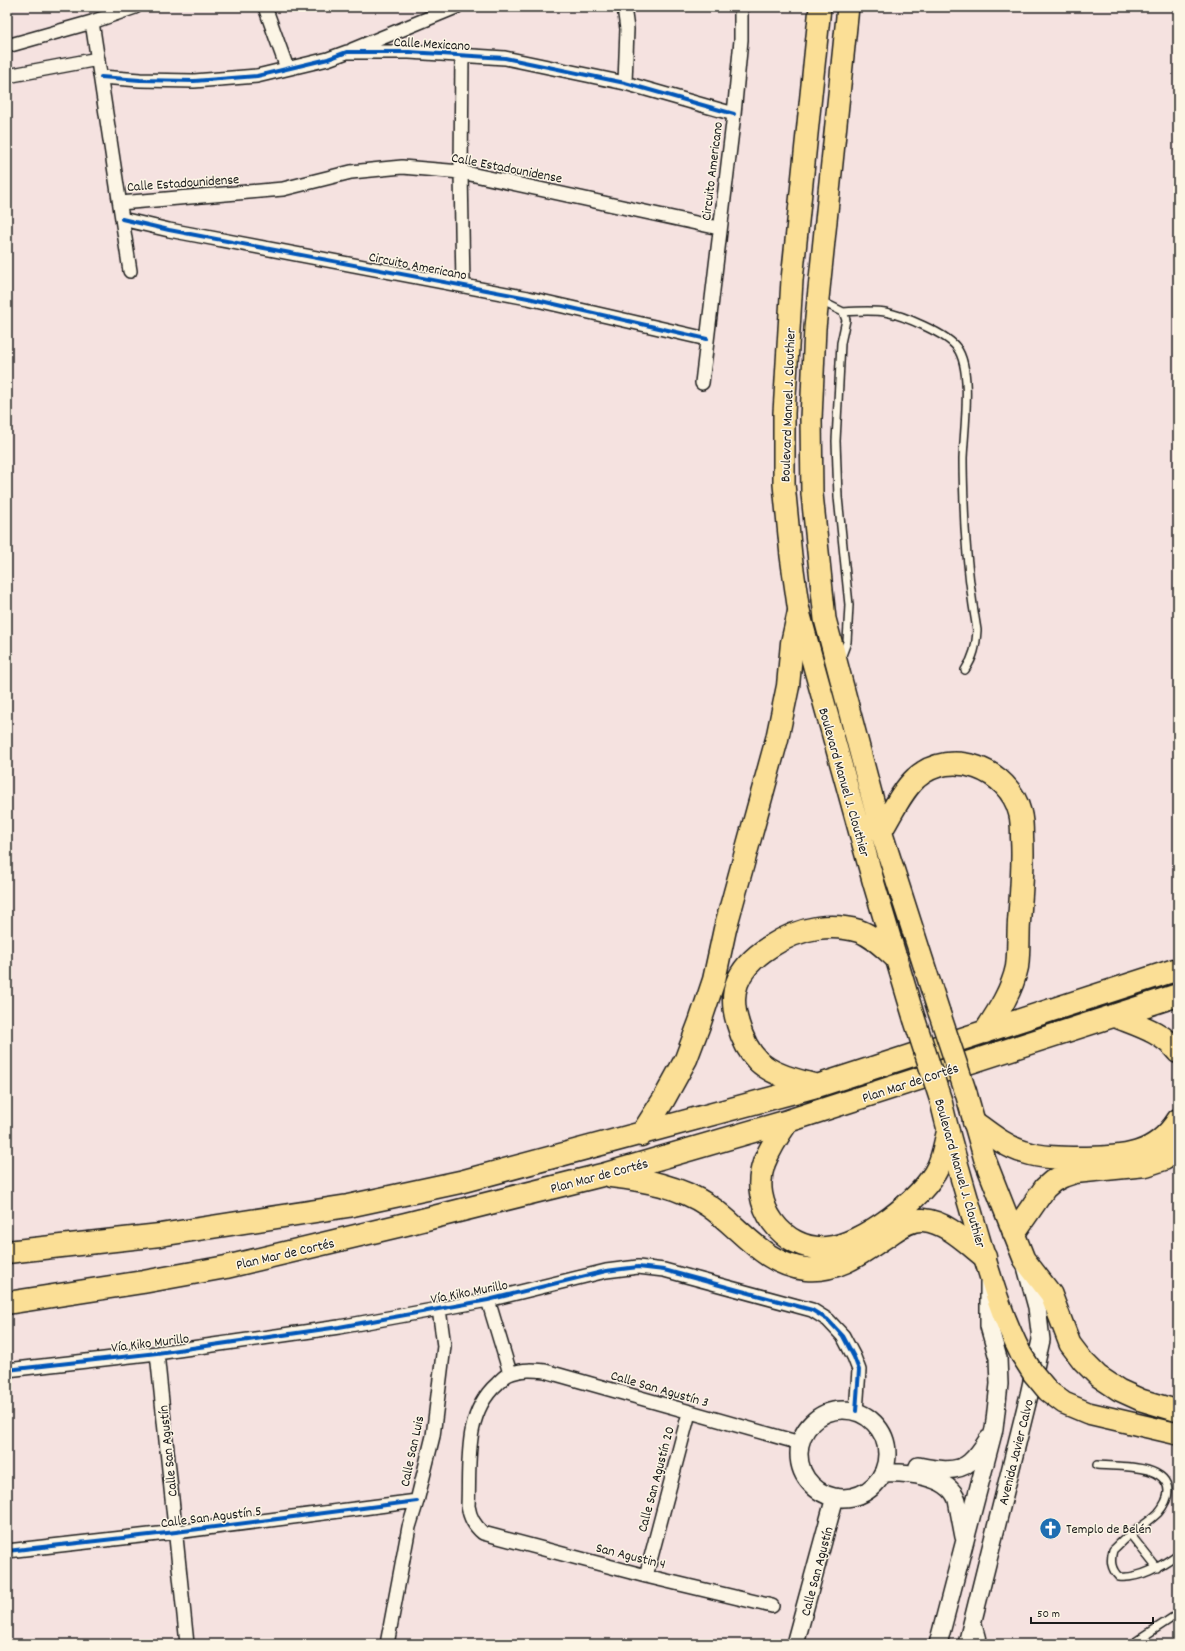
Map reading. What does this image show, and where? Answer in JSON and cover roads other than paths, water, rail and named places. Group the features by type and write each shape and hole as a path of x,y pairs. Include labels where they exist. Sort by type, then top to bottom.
{"highway":[{"path":"641,1134 664,1099 686,1059 714,980 777,739 788,686 792,643 799,612"},
{"path":"881,831 909,785 927,771 945,763 976,766 986,770 1002,781 1016,801 1020,813 1023,851 1017,967 1003,1005 985,1032"},
{"path":"816,1086 782,1076 758,1061 742,1040 735,1014 733,996 737,982 744,969 764,951 789,937 816,928 838,926 860,931 874,940 896,958"},
{"name":"Plan Mar de Cortés","path":"7,1252 160,1235 348,1206 460,1182 816,1086 1178,969"},
{"name":"Plan Mar de Cortés","path":"7,1303 144,1282 226,1267 602,1175 788,1121 1178,995"},
{"path":"1115,1016 1159,1034 1172,1044 1178,1052"},
{"path":"974,1122 997,1139 1023,1152 1046,1157 1120,1158 1149,1149 1168,1135 1178,1120"},
{"path":"788,1121 775,1140 764,1164 760,1184 763,1204 773,1224 784,1234 797,1243 814,1248 839,1246 858,1239 899,1211 928,1182 938,1167 948,1132"},
{"path":"1014,1233 1045,1188 1053,1181 1075,1172 1146,1164 1164,1159 1178,1150"},
{"path":"602,1175 645,1180 683,1192 708,1205 731,1223 749,1242 763,1253 778,1262 805,1269 818,1269 841,1265 851,1260 904,1224 915,1220 924,1220 950,1230 987,1266"}],"main road":[{"name":"Boulevard Manuel J. Clouthier","path":"820,7 792,280 784,413 784,484 791,556 799,612 874,884 914,1018 941,1101 948,1132 987,1266 1012,1336 1033,1373 1048,1391 1064,1403 1088,1412 1178,1434"},
{"name":"Boulevard Manuel J. Clouthier","path":"848,7 815,328 811,419 812,494 825,618 881,831 966,1093 985,1160 1024,1259 1051,1294 1070,1344 1098,1376 1118,1390 1141,1400 1178,1411"}],"street":[{"path":"7,46 92,22 135,7"},
{"path":"265,7 287,68"},
{"name":"Calle Mexicano","path":"101,77 140,80 194,81 257,76 328,59 456,7"},
{"path":"624,7 627,29 625,83"},
{"name":"Circuito Americano","path":"702,384 719,228 734,114 741,7"},
{"path":"92,22 130,271"},
{"name":"Calle Mexicano","path":"346,52 409,52 505,58 625,83 734,114"},
{"path":"462,56 461,172 464,285"},
{"path":"7,76 98,59"},
{"name":"Calle Estadounidense","path":"120,203 283,189 351,172 402,167 461,172 719,228"},
{"name":"Circuito Americano","path":"122,219 169,230 528,298 708,339"},
{"name":"Avenida Javier Calvo","path":"967,1644 1041,1340 1037,1307 1024,1259"},
{"name":"Avenida Javier Calvo","path":"938,1644 994,1429 999,1384 998,1358 988,1326 987,1266"},
{"name":"Vía Kiko Murillo","path":"7,1370 157,1353 339,1327 488,1300 606,1271 638,1267 664,1270 812,1310 828,1320 843,1336 859,1370 856,1412"},
{"path":"488,1300 510,1373"},
{"name":"Calle San Luis","path":"387,1644 409,1527 433,1436 444,1346 439,1309"},
{"name":"Calle San Agustín","path":"157,1353 187,1644"},
{"name":"Calle San Agustín 3","path":"510,1373 525,1370 545,1371 800,1443"},
{"name":"San Agustin 4","path":"510,1373 491,1390 479,1407 471,1436 469,1510 474,1524 483,1533 646,1576 772,1606"},
{"path":"842,1410 856,1412 867,1417 880,1429 887,1446 885,1465 875,1484 863,1493 850,1497 835,1497 822,1492 810,1483 802,1471 799,1458 800,1443 806,1430 815,1419 828,1412 842,1410"},
{"name":"Calle San Agustín 20","path":"646,1576 690,1413"},
{"path":"885,1465 954,1469 970,1463 994,1429"},
{"path":"885,1465 897,1472 934,1479 951,1489 957,1500 965,1542"},
{"name":"Calle San Agustín","path":"795,1644 835,1497"},
{"name":"Calle San Agustín 5","path":"7,1551 176,1532 417,1501"},
{"path":"973,1618 980,1644"}],"lane":[{"path":"818,299 843,312 870,311 896,315 930,329 947,338 957,347 963,358 966,394 963,459 965,528 977,630 976,644 972,658 965,670"},
{"path":"838,668 847,642 849,605 838,498 836,441 842,343 846,320 843,312"},
{"path":"1097,1465 1155,1471 1162,1476 1168,1484 1168,1494 1158,1513 1130,1534 1113,1550 1111,1565 1114,1572 1119,1577 1130,1578 1157,1568 1178,1554"},
{"path":"1130,1534 1157,1568"},
{"path":"1132,1644 1178,1614"}],"place":[{"name":"Templo de Belén","path":"1050,1528"}]}
